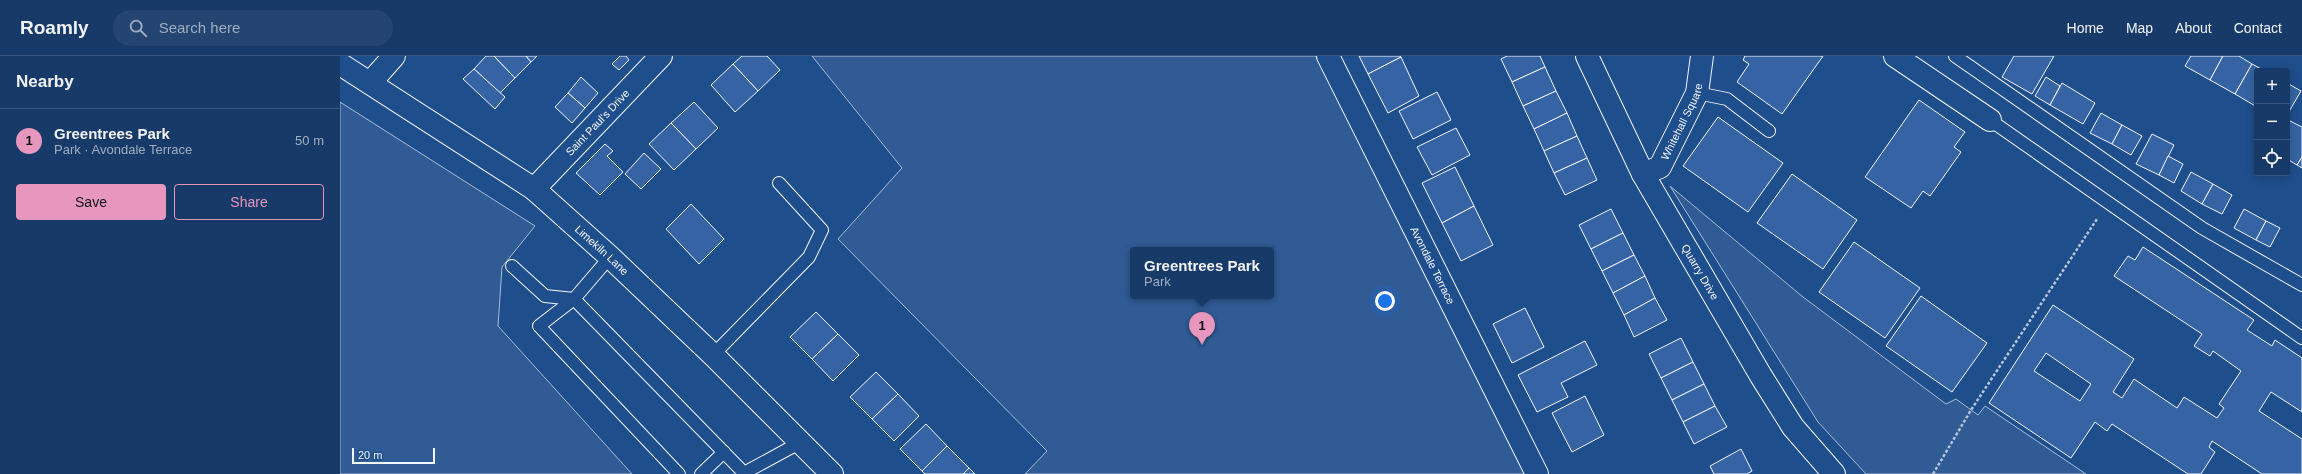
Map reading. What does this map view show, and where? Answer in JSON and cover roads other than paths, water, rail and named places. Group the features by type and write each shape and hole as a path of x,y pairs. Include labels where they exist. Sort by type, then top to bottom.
{"street":[{"path":"370,83 394,56"},
{"name":"Saint Paul's Drive","path":"534,189 661,56"},
{"name":"Avondale Terrace","path":"1328,56 1537,474"},
{"name":"Quarry Drive","path":"1587,56 1643,174 1793,427 1834,474"},
{"name":"Whitehall Square","path":"1643,174 1660,167 1697,93 1702,56"},
{"path":"1895,56 1990,120"},
{"name":"Limekiln Lane","path":"340,64 534,189 610,257 713,355 832,474"}],"lane":[{"path":"1955,56 2202,228 2302,285"},
{"path":"1697,93 1727,99 1769,131"},
{"path":"1990,120 2302,338"},
{"path":"713,355 809,257 822,230 779,183"},
{"path":"610,257 574,299 539,326 679,474"},
{"path":"512,266 545,296 574,299 744,473 801,442"},
{"path":"700,474 724,452"}],"place":[{"name":"Greentrees Park","path":"1202,345"}]}
